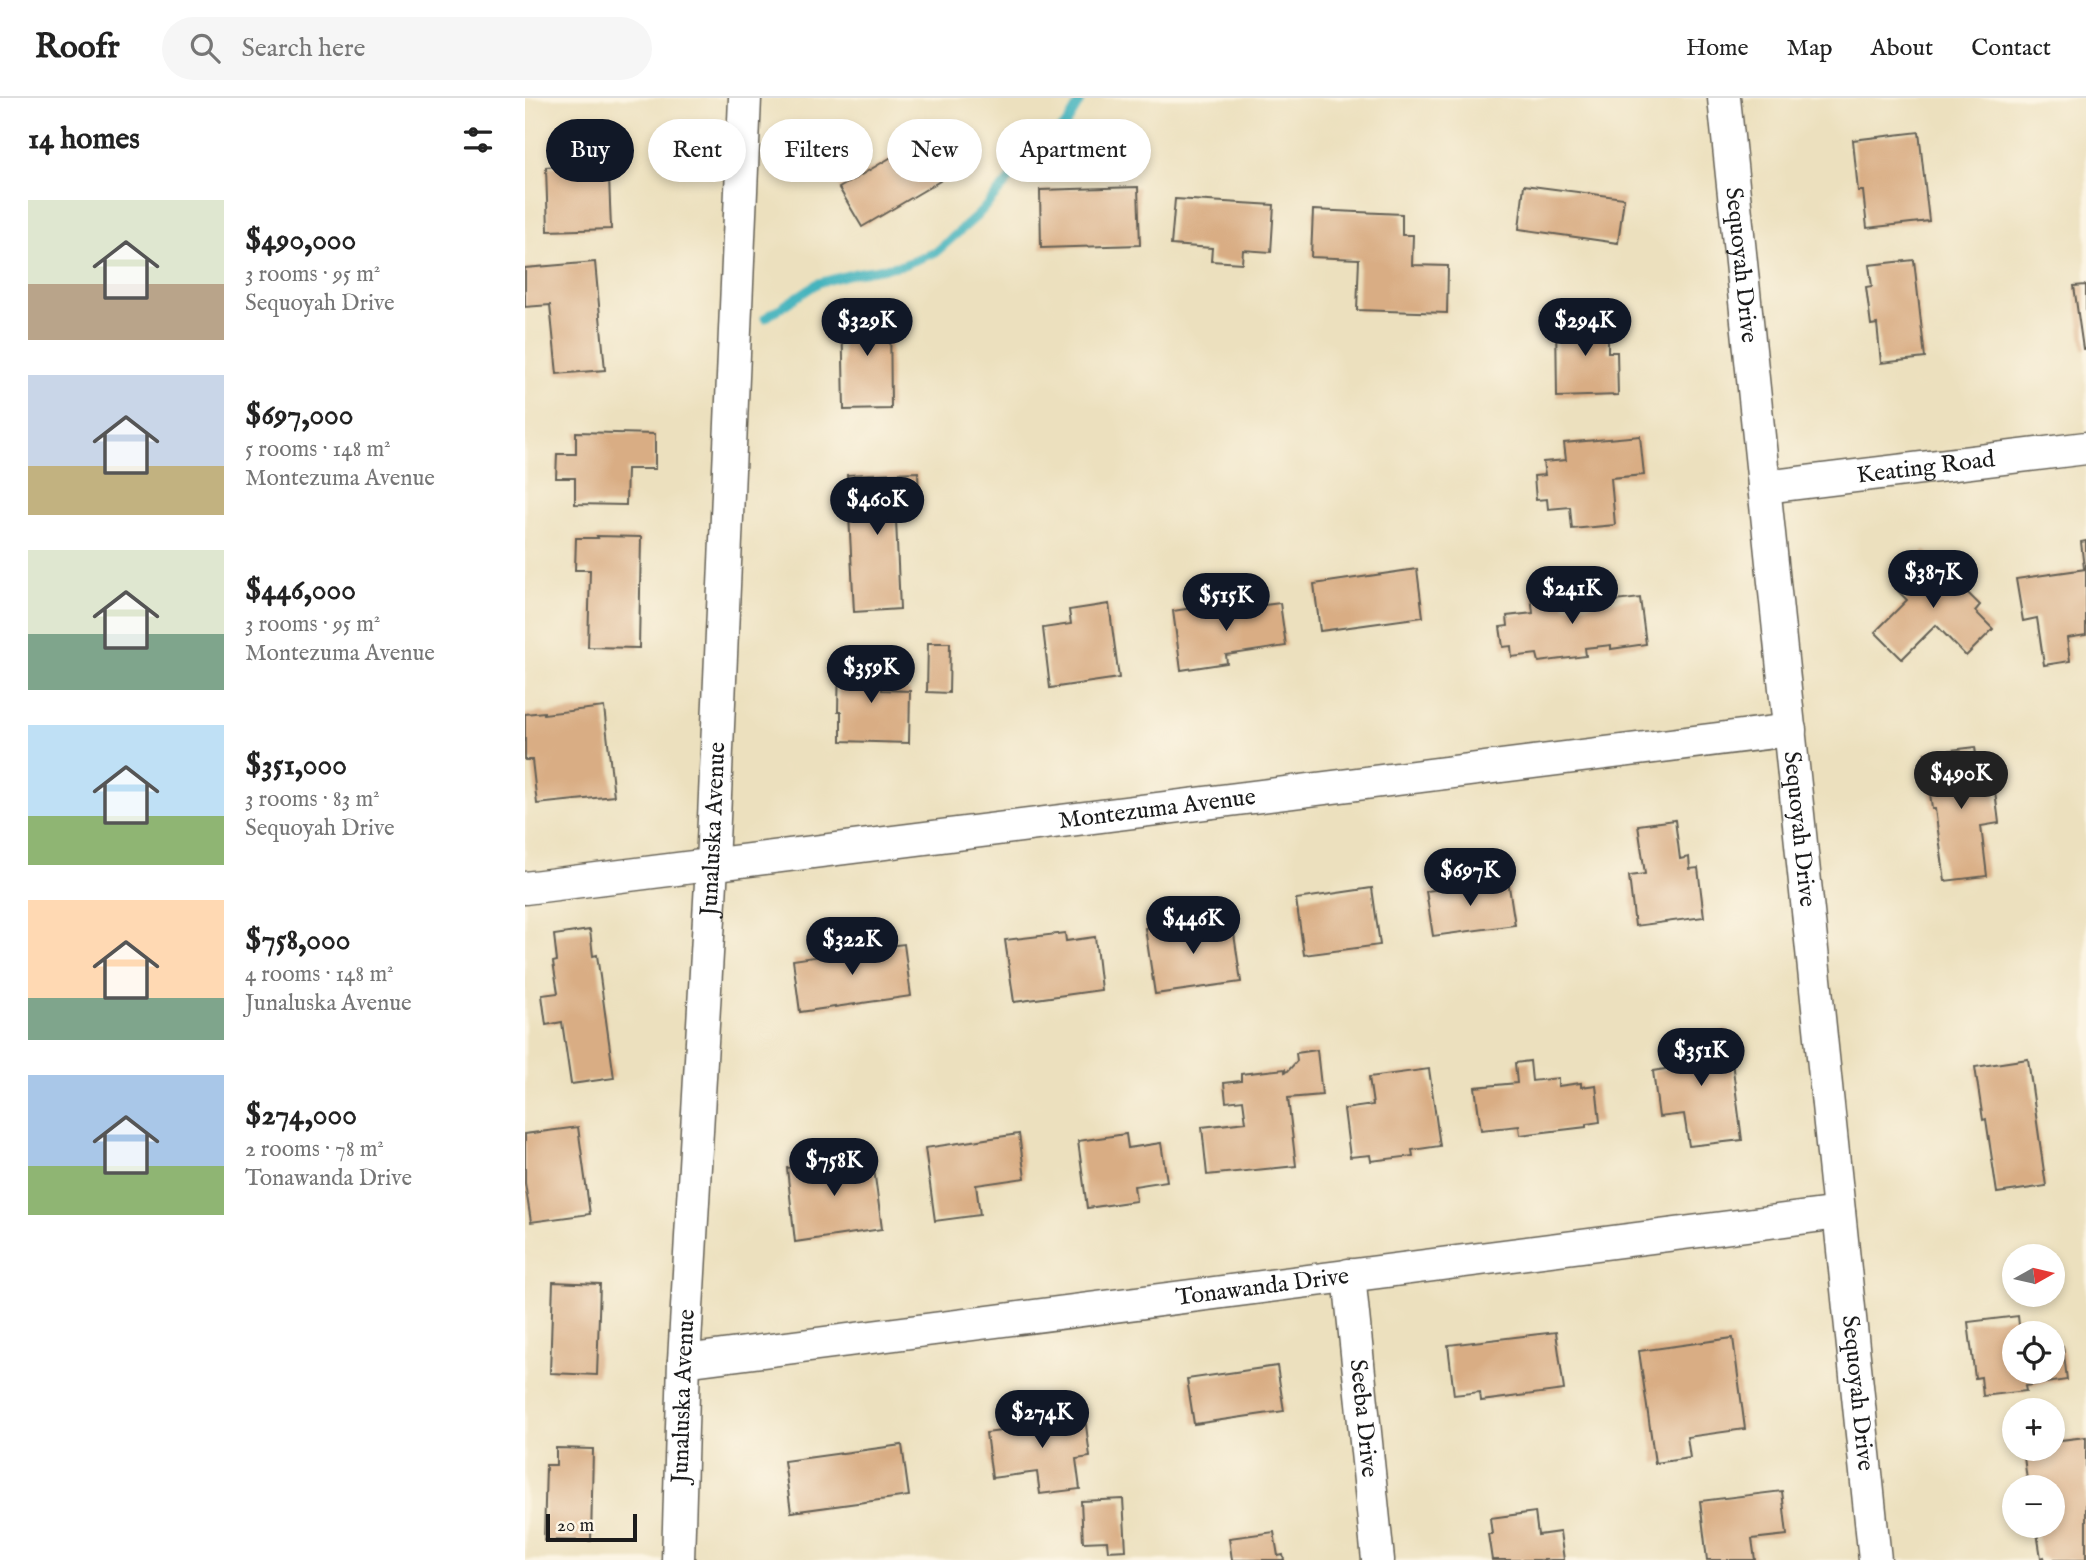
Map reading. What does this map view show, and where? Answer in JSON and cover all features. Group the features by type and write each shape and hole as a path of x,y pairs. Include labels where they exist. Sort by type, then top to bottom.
{"street":[{"name":"Junaluska Avenue","path":"678,1560 684,1361 712,865 745,98"},
{"name":"Sequoyah Drive","path":"1724,98 1875,1560"},
{"name":"Keating Road","path":"1764,487 2086,448"},
{"name":"Montezuma Avenue","path":"525,888 1790,730"},
{"name":"Tonawanda Drive","path":"684,1361 1839,1213"},
{"name":"Seeba Drive","path":"1349,1275 1378,1560"}],"building":[{"path":"1919,132 1929,221 1867,228 1863,191 1858,191 1853,140"},
{"path":"887,160 887,182 938,182 862,227 839,188 849,182 873,182 873,168"},
{"path":"546,182 609,182 611,229 548,231"},
{"path":"1524,185 1624,198 1618,243 1519,229"},
{"path":"1138,187 1140,245 1041,248 1040,190"},
{"path":"1175,199 1274,205 1271,252 1243,250 1242,263 1211,261 1212,248 1171,245"},
{"path":"1313,210 1402,214 1402,235 1413,235 1412,265 1448,266 1447,313 1357,310 1359,259 1311,257"},
{"path":"1914,260 1925,358 1881,363 1877,324 1871,325 1866,287 1872,286 1869,265"},
{"path":"595,262 605,370 557,374 550,305 525,307 525,268"},
{"path":"2086,285 2086,349 2083,349 2074,286"},
{"path":"842,307 890,307 891,409 844,410"},
{"path":"1608,316 1608,352 1617,352 1618,395 1557,397 1556,317"},
{"path":"576,432 655,434 655,469 627,469 626,505 575,504 575,478 556,478 557,454 576,454"},
{"path":"1640,436 1644,475 1611,478 1615,525 1572,529 1570,507 1548,509 1547,499 1536,500 1534,476 1545,475 1543,462 1566,460 1564,443"},
{"path":"918,472 919,498 895,498 900,609 854,612 847,475"},
{"path":"597,536 641,537 639,648 588,647 590,570 575,570 576,538 598,538"},
{"path":"2086,541 2086,568 2084,568 2081,542"},
{"path":"1925,551 1980,605 1975,611 1993,629 1966,656 1936,625 1902,659 1875,632 1907,600 1892,585"},
{"path":"1417,569 1423,617 1320,631 1314,584"},
{"path":"2086,569 2086,635 2067,638 2070,661 2044,665 2037,618 2023,621 2016,579"},
{"path":"1562,582 1565,607 1640,598 1646,644 1611,649 1611,645 1585,648 1586,656 1539,662 1537,654 1512,657 1511,646 1503,647 1500,627 1508,626 1507,616 1533,613 1530,587"},
{"path":"1280,603 1286,646 1226,655 1227,663 1181,670 1173,611 1211,605 1212,612"},
{"path":"1109,604 1119,678 1050,688 1043,628 1071,624 1069,610"},
{"path":"928,643 950,643 949,693 927,692"},
{"path":"839,659 883,660 882,690 910,691 909,743 841,741 841,712 838,712"},
{"path":"604,707 614,796 537,804 532,760 525,760 525,714"},
{"path":"1975,747 1980,785 1994,783 1999,823 1981,826 1987,876 1945,881 1925,753"},
{"path":"1675,820 1680,859 1689,857 1690,869 1698,868 1704,917 1635,926 1629,876 1645,874 1638,825"},
{"path":"1508,880 1515,925 1433,936 1426,891"},
{"path":"1372,888 1380,945 1304,955 1296,899"},
{"path":"1201,920 1202,924 1232,920 1241,982 1155,994 1145,928"},
{"path":"590,930 593,956 597,955 614,1078 571,1084 562,1022 546,1025 542,995 558,993 553,962 557,961 554,935"},
{"path":"1065,933 1066,941 1095,937 1101,990 1014,1002 1005,940"},
{"path":"879,942 879,947 904,944 911,996 800,1012 793,960 841,953 841,948"},
{"path":"1728,1030 1742,1140 1689,1146 1684,1114 1659,1117 1653,1071 1671,1068 1667,1038"},
{"path":"1317,1050 1322,1095 1288,1098 1296,1166 1207,1175 1202,1127 1246,1122 1243,1100 1226,1102 1224,1083 1241,1081 1241,1074 1285,1069 1285,1072 1288,1071 1297,1061 1296,1053"},
{"path":"2028,1059 2046,1186 1997,1193 1975,1067"},
{"path":"1530,1061 1532,1081 1558,1078 1558,1086 1581,1083 1581,1087 1596,1085 1600,1122 1586,1124 1586,1127 1520,1135 1519,1126 1481,1130 1475,1087 1517,1083 1515,1063"},
{"path":"1429,1069 1440,1146 1412,1150 1413,1156 1371,1161 1370,1155 1350,1157 1344,1109 1373,1105 1369,1077"},
{"path":"578,1127 590,1214 531,1222 525,1183 525,1134"},
{"path":"1019,1134 1025,1178 976,1185 980,1215 935,1221 925,1148"},
{"path":"1126,1134 1128,1148 1161,1143 1167,1181 1134,1186 1136,1201 1087,1208 1078,1141"},
{"path":"872,1154 882,1229 795,1242 787,1168"},
{"path":"553,1282 600,1284 597,1375 550,1373"},
{"path":"2018,1316 2019,1321 2002,1321 2002,1384 2039,1384 2025,1386 2026,1391 1983,1396 1981,1377 1975,1378 1968,1322"},
{"path":"1556,1332 1564,1390 1481,1401 1480,1392 1454,1395 1448,1345"},
{"path":"1733,1338 1745,1429 1687,1437 1690,1458 1655,1463 1639,1351"},
{"path":"1277,1366 1284,1411 1194,1424 1187,1379"},
{"path":"1084,1409 1090,1457 1076,1459 1080,1489 1040,1494 1037,1472 992,1478 986,1433 1023,1428 1022,1418"},
{"path":"2086,1437 2086,1560 2041,1558 2038,1538 2065,1538 2065,1475 2026,1475 2025,1461 2065,1461 2065,1440"},
{"path":"902,1445 909,1496 791,1512 784,1461"},
{"path":"556,1448 593,1449 591,1541 544,1540 546,1465 556,1465"},
{"path":"1782,1491 1787,1535 1752,1539 1755,1560 1707,1560 1700,1501"},
{"path":"1123,1499 1126,1550 1108,1551 1107,1541 1083,1542 1081,1501"},
{"path":"1535,1512 1538,1535 1560,1532 1564,1560 1492,1560 1488,1534 1492,1534 1490,1518"},
{"path":"1274,1532 1278,1556 1283,1555 1284,1560 1232,1560 1229,1538"}],"waterway":[{"path":"765,318 818,283 855,273 903,265 936,252 977,216 1028,159 1066,125 1082,98"}]}
